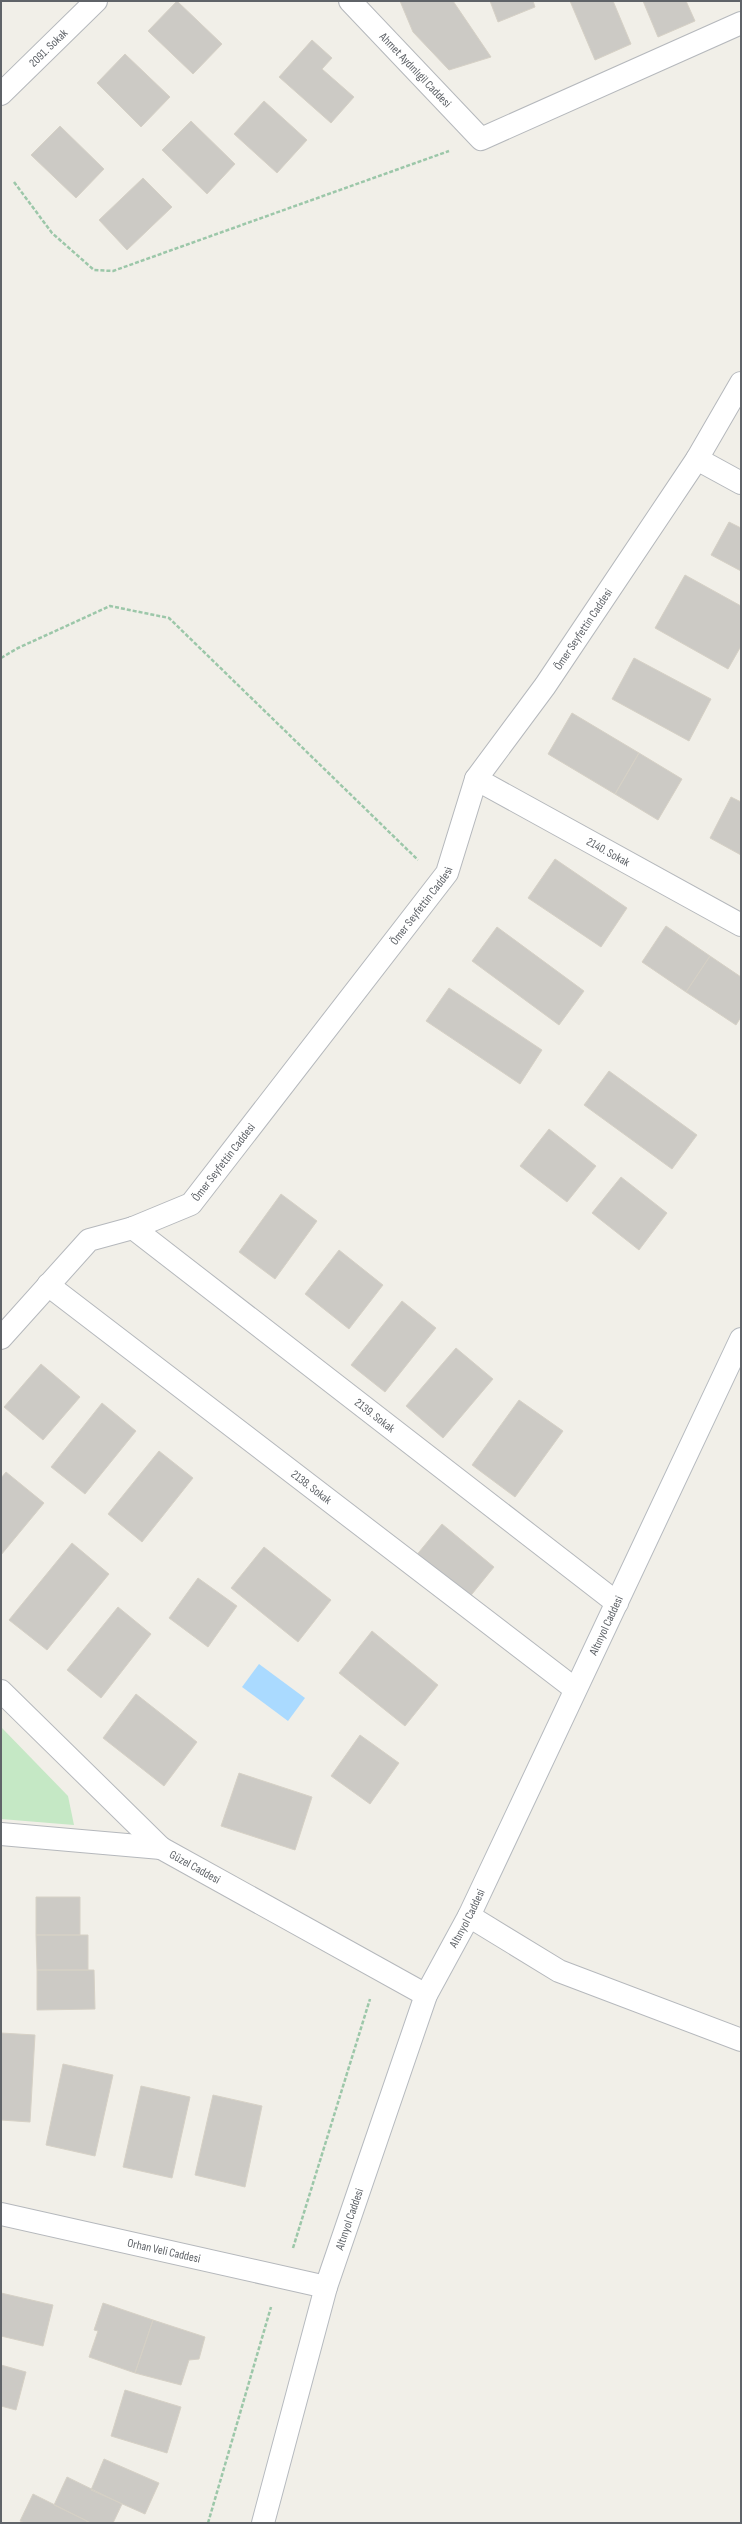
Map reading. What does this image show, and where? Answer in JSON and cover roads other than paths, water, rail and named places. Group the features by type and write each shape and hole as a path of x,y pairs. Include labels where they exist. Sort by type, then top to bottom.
{"street":[{"name":"2091. Sokak","path":"1,94 96,1"},
{"name":"Ahmet Aydınlıgil Caddesi","path":"350,1 481,139 741,23"},
{"name":"Ömer Seyfettin Caddesi","path":"1,1338 89,1240 133,1228 191,1204 447,873 476,779 545,686 697,459 741,383"},
{"path":"697,459 741,483"},
{"name":"2140. Sokak","path":"476,779 741,925"},
{"name":"2139. Sokak","path":"133,1228 618,1603"},
{"name":"2138. Sokak","path":"48,1285 575,1689"},
{"name":"Altınyol Caddesi","path":"263,2523 326,2286 426,1995 469,1916 575,1689 618,1603 741,1339"},
{"name":"Güzel Caddesi","path":"1,1691 161,1848 426,1995"},
{"path":"1,1834 161,1848"},
{"path":"469,1916 559,1971 741,2040"},
{"name":"Orhan Veli Caddesi","path":"1,2214 326,2286"}],"water":[{"path":"259,1664 305,1698 288,1721 242,1687"}]}
